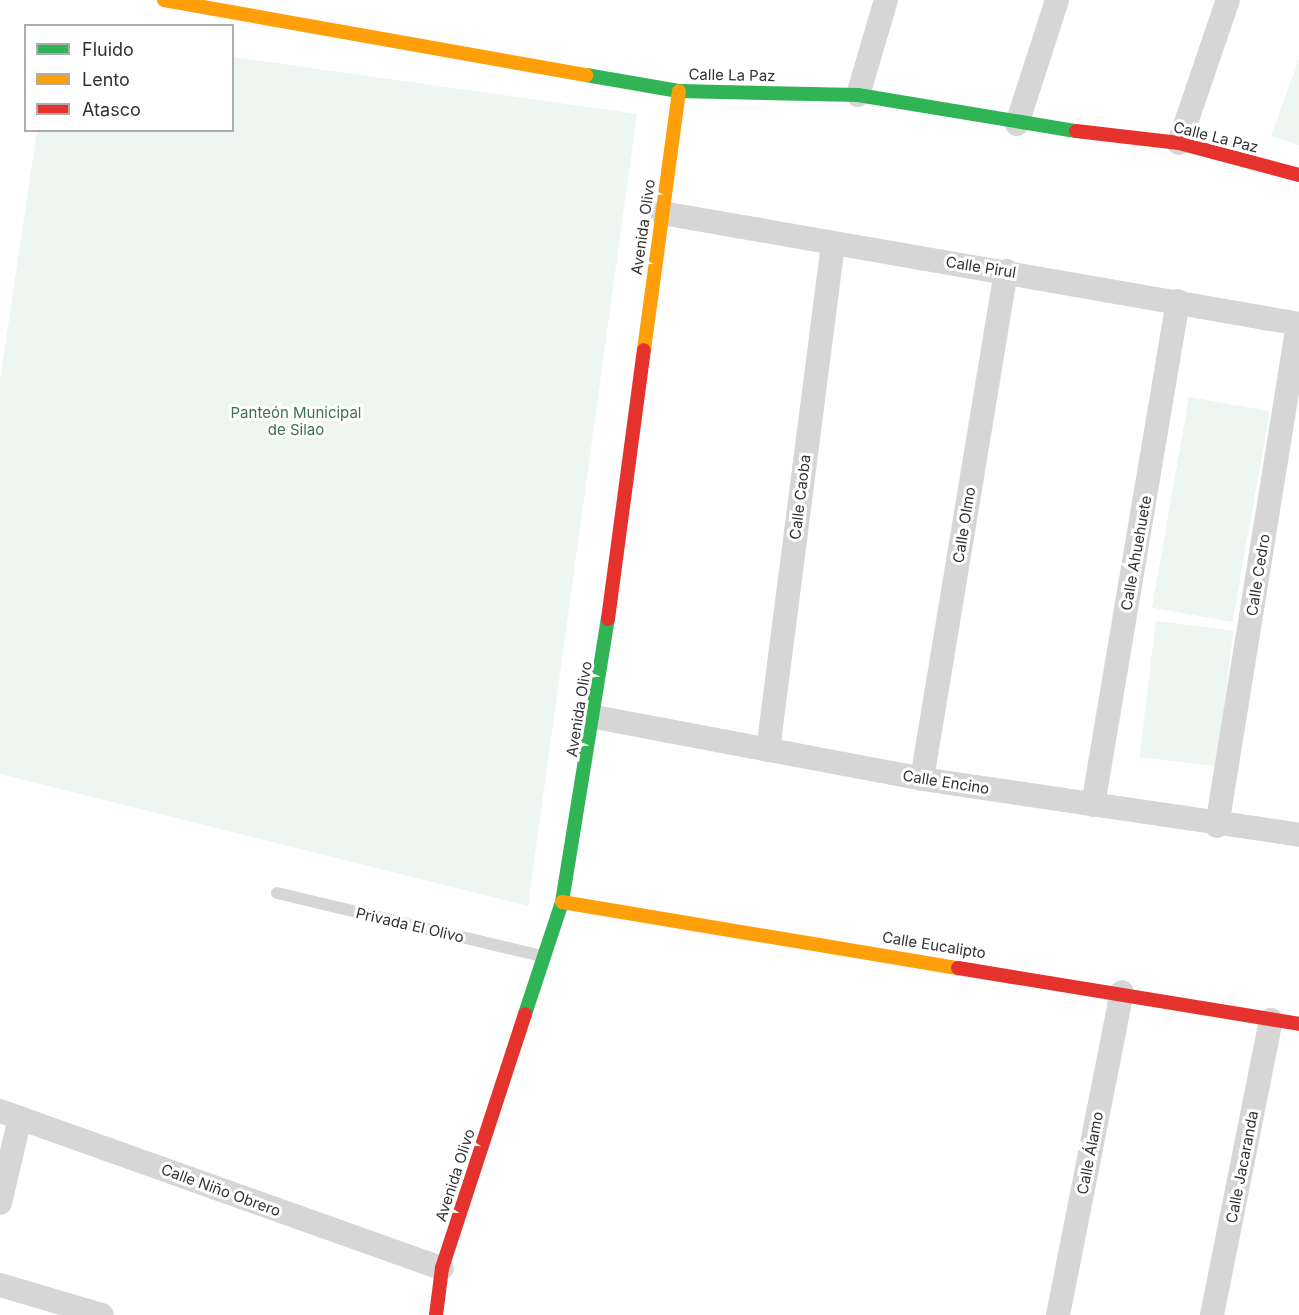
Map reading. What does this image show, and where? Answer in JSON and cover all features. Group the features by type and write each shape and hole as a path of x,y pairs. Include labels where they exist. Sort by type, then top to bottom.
{"street":[{"name":"Calle La Paz","path":"164,0 272,9 679,91 858,95 1017,124 1179,143 1299,175"},
{"path":"858,95 886,0"},
{"path":"1017,124 1056,0"},
{"path":"1179,143 1228,0"},
{"name":"Avenida Olivo","path":"436,1315 442,1268 562,902 595,717 679,91"},
{"name":"Calle Pirul","path":"662,213 832,244 1006,271 1299,324"},
{"name":"Calle Caoba","path":"768,750 832,244"},
{"name":"Calle Olmo","path":"922,779 1006,271"},
{"name":"Calle Ahuehuete","path":"1093,805 1178,301"},
{"name":"Calle Cedro","path":"1217,826 1299,324"},
{"name":"Calle Encino","path":"595,717 922,779 1217,826 1299,835"},
{"name":"Calle Eucalipto","path":"562,902 1122,992 1299,1024"},
{"name":"Calle Álamo","path":"1058,1315 1122,992"},
{"name":"Calle Jacaranda","path":"1212,1315 1271,1020"},
{"path":"0,1203 10,1114"},
{"name":"Calle Niño Obrero","path":"10,1114 442,1268"},
{"path":"0,1285 102,1315"}],"lane":[{"name":"Privada El Olivo","path":"277,893 543,957"}],"green space":[{"name":"Panteón Municipal de Silao","path":"234,57 637,114 528,906 0,774 0,380 37,132 234,132"},
{"path":"1299,59 1299,145 1271,136"},
{"path":"1189,397 1270,411 1233,622 1152,608"},
{"path":"1156,621 1233,631 1217,766 1139,757"}],"traffic: fast":[{"path":"586,75 679,91 858,95 1076,131"},
{"path":"525,1014 562,902 608,619"}],"traffic: slow":[{"path":"164,0 586,75"},
{"path":"644,350 679,91"},
{"path":"562,902 958,968"}],"traffic: jam":[{"path":"1076,131 1179,143 1299,175"},
{"path":"608,619 644,350"},
{"path":"958,968 1299,1024"},
{"path":"436,1315 442,1268 525,1014"}]}
